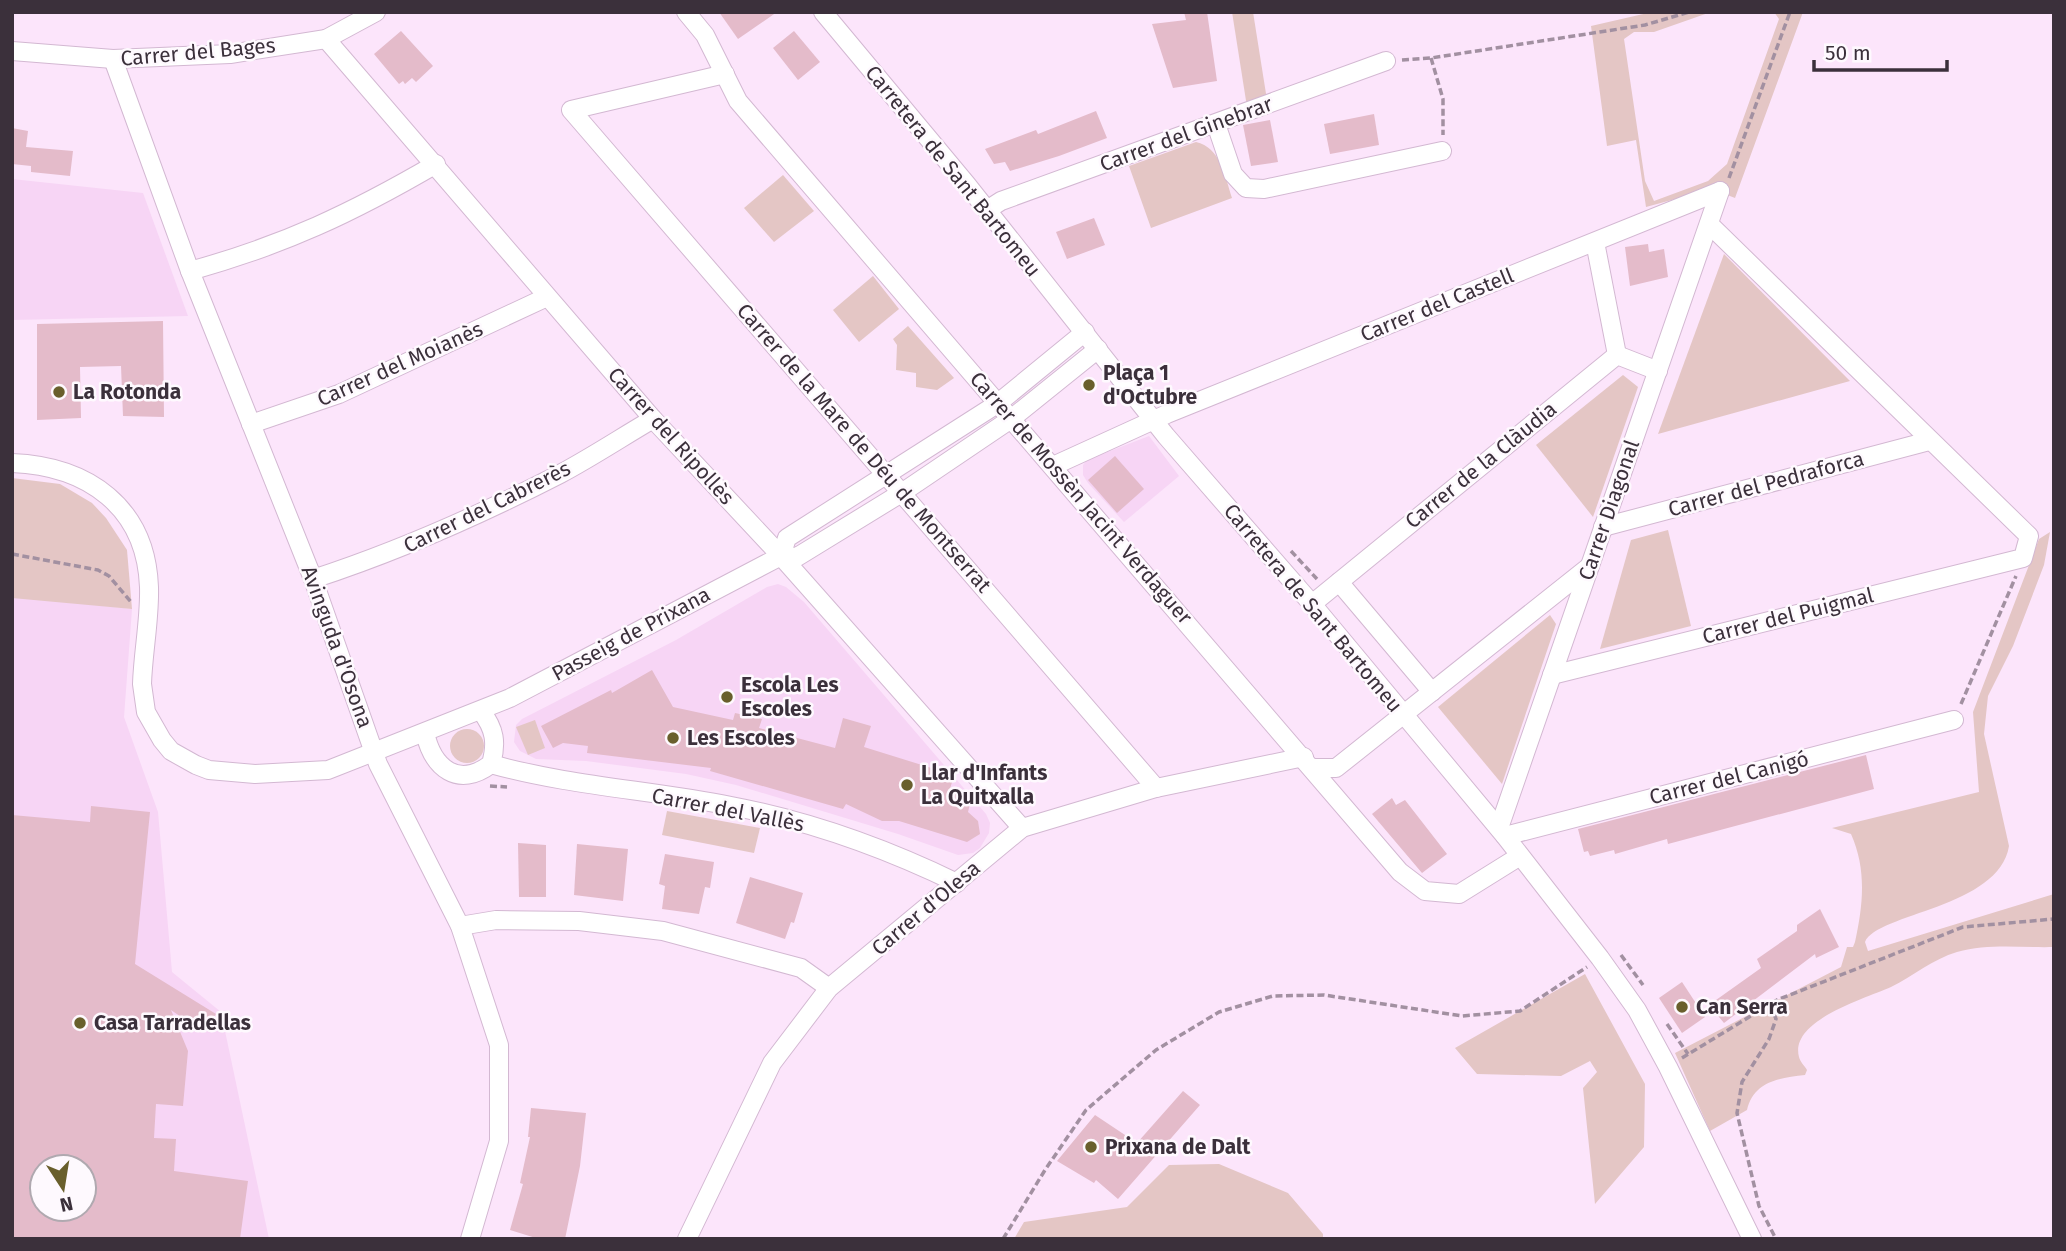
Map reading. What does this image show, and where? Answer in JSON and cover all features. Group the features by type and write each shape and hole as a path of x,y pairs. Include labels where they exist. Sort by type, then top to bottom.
{"street":[{"name":"Carrer del Bages","path":"12,51 113,59 229,54 326,39 376,12"},
{"name":"Carrer de Mossèn Jacint Verdaguer","path":"686,12 705,35 738,101 1400,872 1425,891 1459,894 1520,856"},
{"name":"Carretera de Sant Bartomeu","path":"823,12 987,210 1154,419 1502,832 1637,1010 1668,1067 1752,1239"},
{"name":"Carrer del Ripollès","path":"326,39 653,419 781,556 1022,828"},
{"name":"Avinguda d'Osona","path":"113,59 190,271 313,579 374,751 460,926 499,1045 499,1141 470,1239"},
{"name":"Carrer del Ginebrar","path":"987,210 1001,201 1386,61"},
{"name":"Carrer de la Mare de Déu de Montserrat","path":"725,74 571,110 1156,788"},
{"path":"1216,124 1233,174 1246,188 1264,189 1443,151"},
{"path":"190,271 309,232 375,200 436,164"},
{"name":"Carrer Diagonal","path":"1502,832 1552,675 1720,191"},
{"name":"Carrer del Castell","path":"1053,466 1154,419 1720,191"},
{"path":"1709,224 2029,536 2023,558"},
{"path":"1595,242 1617,355 1658,371"},
{"name":"Carrer del Moianès","path":"251,424 339,394 547,297"},
{"name":"Passeig de Prixana","path":"781,556 787,538 997,404 1084,332"},
{"name":"Passeig de Prixana","path":"481,711 781,556 797,557 903,492 1011,419 1098,349"},
{"name":"Carrer de la Clàudia","path":"1312,604 1617,355"},
{"name":"Carrer del Cabrerès","path":"313,579 384,556 464,522 563,472 653,419"},
{"name":"Carrer del Pedraforca","path":"1604,527 1929,441"},
{"path":"12,463 47,466 86,480 118,505 139,538 149,589 142,684 144,700 150,722 171,751 209,770 255,774 328,770 481,711 493,730 496,742 491,764 478,774 467,776 446,770 428,745 425,733"},
{"name":"Carrer del Puigmal","path":"1552,675 2023,558"},
{"name":"Carrer d'Olesa","path":"687,1239 772,1063 829,988 1022,828 1156,788 1308,762 1336,768 1590,566"},
{"path":"1339,582 1432,692"},
{"name":"Carrer del Canigó","path":"1502,832 1954,720"},
{"name":"Carrer del Vallès","path":"491,764 537,777 729,805 789,820 896,853 957,883"},
{"path":"460,926 496,920 579,921 663,932 801,968 829,988"}],"path":[{"path":"1386,61 1431,58 1645,25 1689,12"},
{"path":"1720,191 1733,170 1788,13"},
{"path":"1431,58 1443,99 1443,151"},
{"path":"12,554 98,570 109,576 135,606"},
{"path":"1954,720 2023,558"},
{"path":"1668,1067 1770,1004 1853,968 1962,927 2054,919"},
{"path":"1580,955 1595,974"},
{"path":"1003,1239 1086,1110 1156,1050 1219,1012 1273,996 1324,995 1462,1016 1521,1011 1589,966"},
{"path":"1770,1004 1776,1019 1769,1039 1742,1082 1737,1113 1759,1206 1776,1239"}],"shaded area":[{"path":"1232,12 1253,12 1267,100 1247,107"},
{"path":"1652,12 1711,12 1654,32 1634,32 1624,39 1645,181 1654,201 1708,181 1727,164 1779,19 1774,12 1803,12 1735,198 1712,189 1646,207 1636,140 1607,146 1591,26"},
{"path":"1196,142 1204,145 1216,156 1232,198 1151,228 1129,166"},
{"path":"783,175 814,211 774,242 744,208"},
{"path":"12,179 143,193 188,316 12,320"},
{"path":"1724,254 1850,381 1658,434"},
{"path":"873,276 899,309 859,342 833,310"},
{"path":"908,326 954,378 937,390 916,387 916,373 896,370 897,345 893,339"},
{"path":"1623,375 1638,387 1593,517 1536,445"},
{"path":"1149,436 1179,476 1124,522 1088,483 1083,475 1083,465 1087,460"},
{"path":"12,478 60,484 92,503 106,518 127,550 132,609 12,598"},
{"path":"1668,530 1691,626 1600,649 1631,540"},
{"path":"2050,532 2044,565 2013,646 1988,696 1984,734 2009,846 2000,867 1984,883 1962,896 1891,923 1874,932 1865,942 1868,951 2054,894 2054,947 1993,947 1957,952 1931,963 1891,987 1832,1012 1817,1021 1799,1044 1800,1059 1807,1070 1805,1075 1777,1080 1762,1087 1750,1100 1747,1110 1710,1131 1675,1053 1841,967 1847,947 1853,947 1855,942 1862,888 1860,861 1851,834 1832,828 1979,792 1973,712 2039,539"},
{"name":"Escola Les Escoles","path":"778,584 804,602 986,814 990,823 989,833 980,848 973,853 958,855 736,785 686,774 586,761 536,759 520,751 514,742 516,725 522,719 676,640 767,587"},
{"path":"12,596 132,609 124,717 158,812 172,972 221,1012 269,1239 12,1239"},
{"path":"1550,615 1556,624 1502,784 1438,707"},
{"path":"535,720 545,748 528,755 516,727"},
{"path":"467,729 479,734 484,746 479,758 467,763 455,758 450,746 455,734"},
{"path":"667,811 760,828 754,853 662,835"},
{"path":"1585,974 1645,1084 1644,1147 1595,1204 1583,1088 1597,1072 1590,1061 1561,1076 1477,1074 1455,1048"},
{"path":"1219,1164 1288,1193 1323,1234 1323,1239 1014,1239 1024,1222 1127,1207 1169,1165"}],"building":[{"path":"719,12 777,12 738,39"},
{"path":"1184,12 1207,12 1217,81 1173,88 1152,24 1186,20"},
{"path":"401,31 433,66 416,82 412,78 405,84 403,81 399,84 374,54"},
{"path":"794,31 820,62 798,80 773,48"},
{"path":"1096,111 1107,138 1059,156 1010,171 1005,162 994,164 985,149 1036,130 1038,134"},
{"path":"1374,114 1379,145 1330,154 1324,124"},
{"path":"1270,120 1278,162 1251,166 1243,125"},
{"path":"12,128 28,131 26,147 73,151 70,176 31,172 31,166 12,164"},
{"path":"1094,218 1105,245 1067,259 1056,232"},
{"path":"1648,244 1649,252 1664,249 1668,277 1630,286 1625,247"},
{"name":"La Rotonda","path":"163,321 164,417 123,416 121,366 80,367 81,418 37,420 37,324"},
{"path":"1115,456 1144,489 1117,513 1088,480"},
{"name":"Les Escoles","path":"652,670 673,707 733,720 735,713 762,719 759,728 835,748 843,718 871,726 864,747 954,775 950,789 972,796 968,812 978,821 980,834 967,842 899,821 882,821 846,804 843,809 710,771 711,768 587,753 588,746 563,743 553,748 541,726 611,690 612,693"},
{"path":"1866,755 1874,789 1668,844 1667,839 1615,854 1614,850 1590,856 1588,851 1584,852 1578,829"},
{"path":"1392,798 1396,805 1405,800 1447,854 1422,873 1372,814"},
{"name":"Casa Tarradellas","path":"91,806 150,812 135,964 216,1014 203,1032 171,1010 188,1051 183,1106 156,1104 154,1138 176,1139 174,1171 248,1181 240,1239 12,1239 12,815 90,822"},
{"path":"518,843 546,845 546,897 519,897"},
{"path":"577,844 628,849 623,901 574,895"},
{"path":"665,854 714,862 710,888 705,887 699,914 662,909 665,886 659,884"},
{"path":"750,877 803,893 794,923 791,922 785,939 736,923"},
{"path":"1820,909 1839,947 1816,958 1815,954 1724,1023 1709,1005 1761,968 1757,959 1797,931 1797,925"},
{"name":"Can Serra","path":"1682,982 1705,1017 1682,1033 1659,998"},
{"path":"1183,1091 1200,1105 1118,1199 1096,1180 1094,1183 1057,1161 1095,1115 1137,1143"},
{"path":"531,1108 586,1113 580,1166 565,1239 539,1239 510,1230 523,1184 520,1183 530,1137"}],"place":[{"name":"Plaça 1 d'Octubre","path":"1089,385"},
{"name":"La Rotonda","path":"59,392"},
{"name":"Escola Les Escoles","path":"727,697"},
{"name":"Les Escoles","path":"673,738"},
{"name":"Llar d'Infants La Quitxalla","path":"907,785"},
{"name":"Can Serra","path":"1682,1007"},
{"name":"Casa Tarradellas","path":"80,1023"},
{"name":"Prixana de Dalt","path":"1091,1147"}]}
